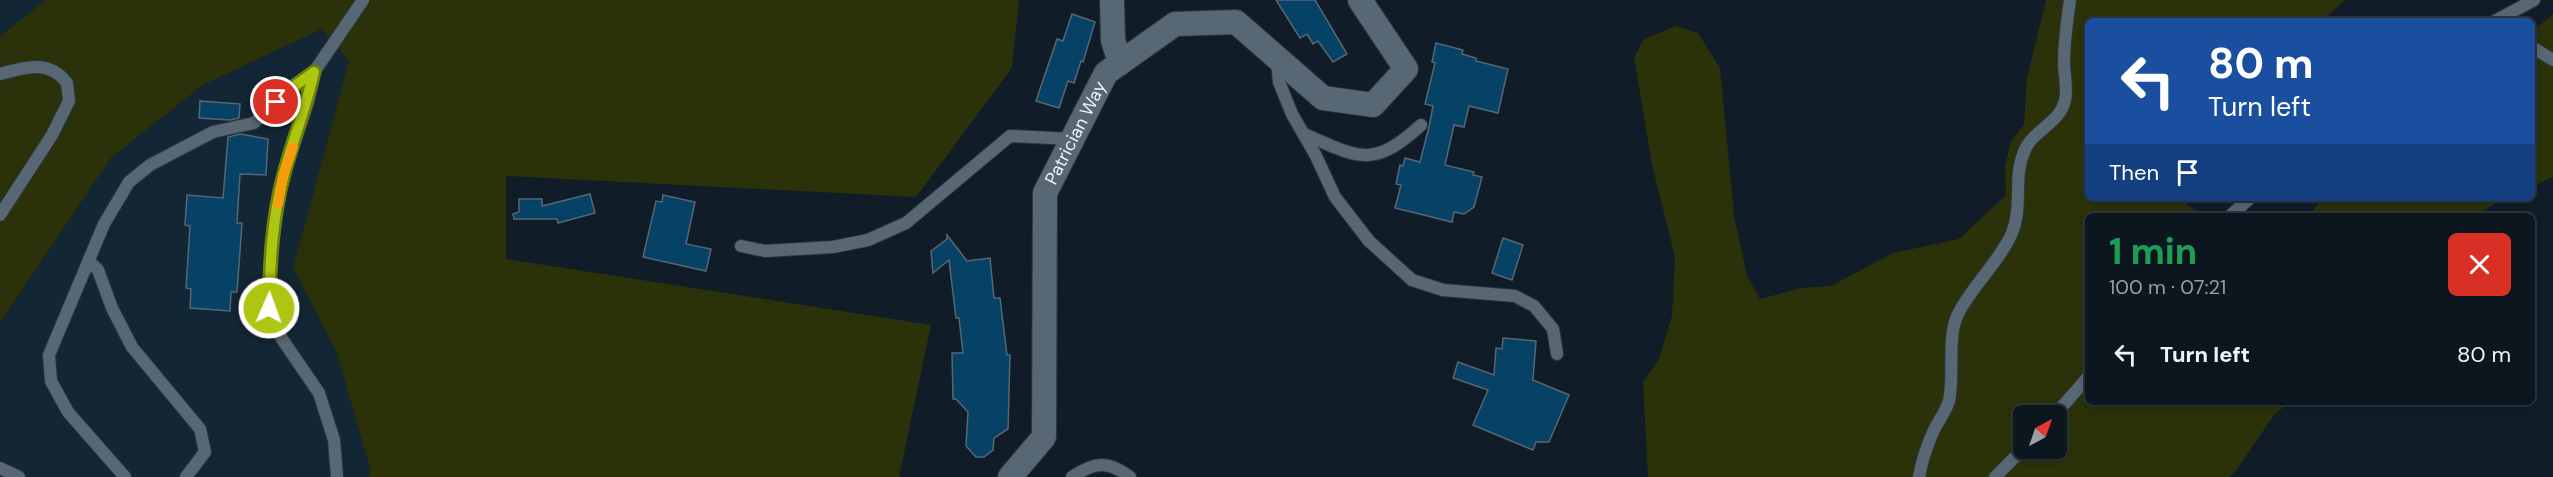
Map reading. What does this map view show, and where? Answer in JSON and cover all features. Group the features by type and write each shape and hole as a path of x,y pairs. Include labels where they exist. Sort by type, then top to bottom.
{"street":[{"path":"1112,0 1113,40 1120,63"},
{"name":"Patrician Way","path":"1010,477 1044,437 1045,193 1106,73 1175,24 1236,22 1323,98 1373,105 1406,69 1360,0"}],"lane":[{"path":"124,477 68,412 51,381 49,356 104,224 129,182 150,165 213,132 254,123 286,92 314,72 363,0"},
{"path":"1919,477 1922,459 1948,405 1953,378 1953,328 1958,313 1997,259 2012,232 2019,208 2019,180 2023,153 2032,137 2050,124 2060,112 2066,99 2064,36 2070,0"},
{"path":"2504,18 2534,0"},
{"path":"2535,49 2553,60"},
{"path":"1277,58 1279,82 1335,197 1369,241 1412,280 1443,290 1515,296 1534,306 1553,329 1557,354"},
{"path":"0,74 30,66 50,68 67,83 69,101 52,135 0,215"},
{"path":"314,72 308,102 283,176 271,246 269,308 282,339 319,393 334,440 338,477"},
{"path":"1304,134 1343,151 1368,156 1383,153 1400,145 1421,125"},
{"path":"741,246 765,251 788,250 833,247 868,240 906,223 1010,136 1073,139"},
{"path":"2233,213 2247,201"},
{"path":"89,261 98,270 112,308 132,346 200,429 205,452 186,477"},
{"path":"2064,405 2085,380"},
{"path":"1995,477 2013,459"},
{"path":"1072,477 1088,466 1116,466 1130,477"},
{"path":"0,468 19,477"}],"shaded area":[{"path":"0,0 46,0 0,36"},
{"path":"322,29 349,61 293,268 336,351 371,471 368,477 0,477 0,323 111,158 203,85"}],"green space":[{"path":"46,0 1019,0 1012,68 916,197 506,176 506,259 931,325 899,477 368,477 371,471 336,351 293,268 349,61 322,29 203,85 111,158 0,323 0,36"},
{"path":"2046,0 2345,0 2325,18 2085,18 2085,201 2183,201 2192,209 2206,213 2085,213 2085,405 2286,405 2274,415 2235,472 2229,477 1648,477 1643,382 1659,359 1672,316 1675,257 1652,165 1634,57 1644,39 1676,26 1698,33 1720,68 1734,215 1747,276 1760,299 1801,288 1831,286 1893,253 1959,239 2006,195 2005,167 2011,141 2024,125 2027,77"},
{"path":"2553,14 2553,177 2535,185 2535,29"},
{"path":"2320,201 2499,201 2480,213 2312,213"}],"building":[{"path":"1276,0 1315,0 1347,54 1333,62 1318,41 1313,44 1307,34 1300,38"},
{"path":"1072,14 1095,22 1083,62 1081,61 1074,83 1068,81 1059,108 1036,101 1057,39 1063,41"},
{"path":"1436,43 1463,50 1462,54 1476,58 1476,61 1508,69 1498,113 1469,106 1464,127 1454,125 1445,165 1474,172 1473,175 1482,177 1474,207 1464,214 1454,212 1452,222 1395,208 1401,185 1396,184 1400,165 1403,166 1405,158 1420,162 1429,127 1433,106 1425,104 1435,63 1432,62"},
{"path":"200,101 240,104 239,118 230,120 199,118"},
{"path":"240,134 268,139 266,175 240,174 237,223 242,223 237,292 231,292 230,311 190,308 191,289 186,288 190,226 185,225 187,195 223,198 228,137"},
{"path":"590,194 595,213 558,223 557,219 514,219 513,214 519,212 519,199 542,199 542,206"},
{"path":"663,195 695,202 686,244 711,249 706,271 643,257 656,201 662,202"},
{"path":"947,235 967,261 990,258 994,298 1000,298 1007,355 1010,355 1008,429 994,438 993,450 984,457 976,457 966,446 968,412 956,399 953,399 952,353 963,353 959,318 956,318 949,260 933,273 931,251 947,239"},
{"path":"1503,238 1523,245 1512,280 1492,273"},
{"path":"1503,338 1536,341 1533,380 1569,395 1549,442 1536,442 1533,450 1473,425 1488,390 1453,378 1458,362 1494,375 1496,348 1502,349"}],"slow traffic":[{"path":"278,204 283,176 293,147"}],"route":[{"path":"269,308 271,246 283,176 308,102 314,72 276,102"}]}
